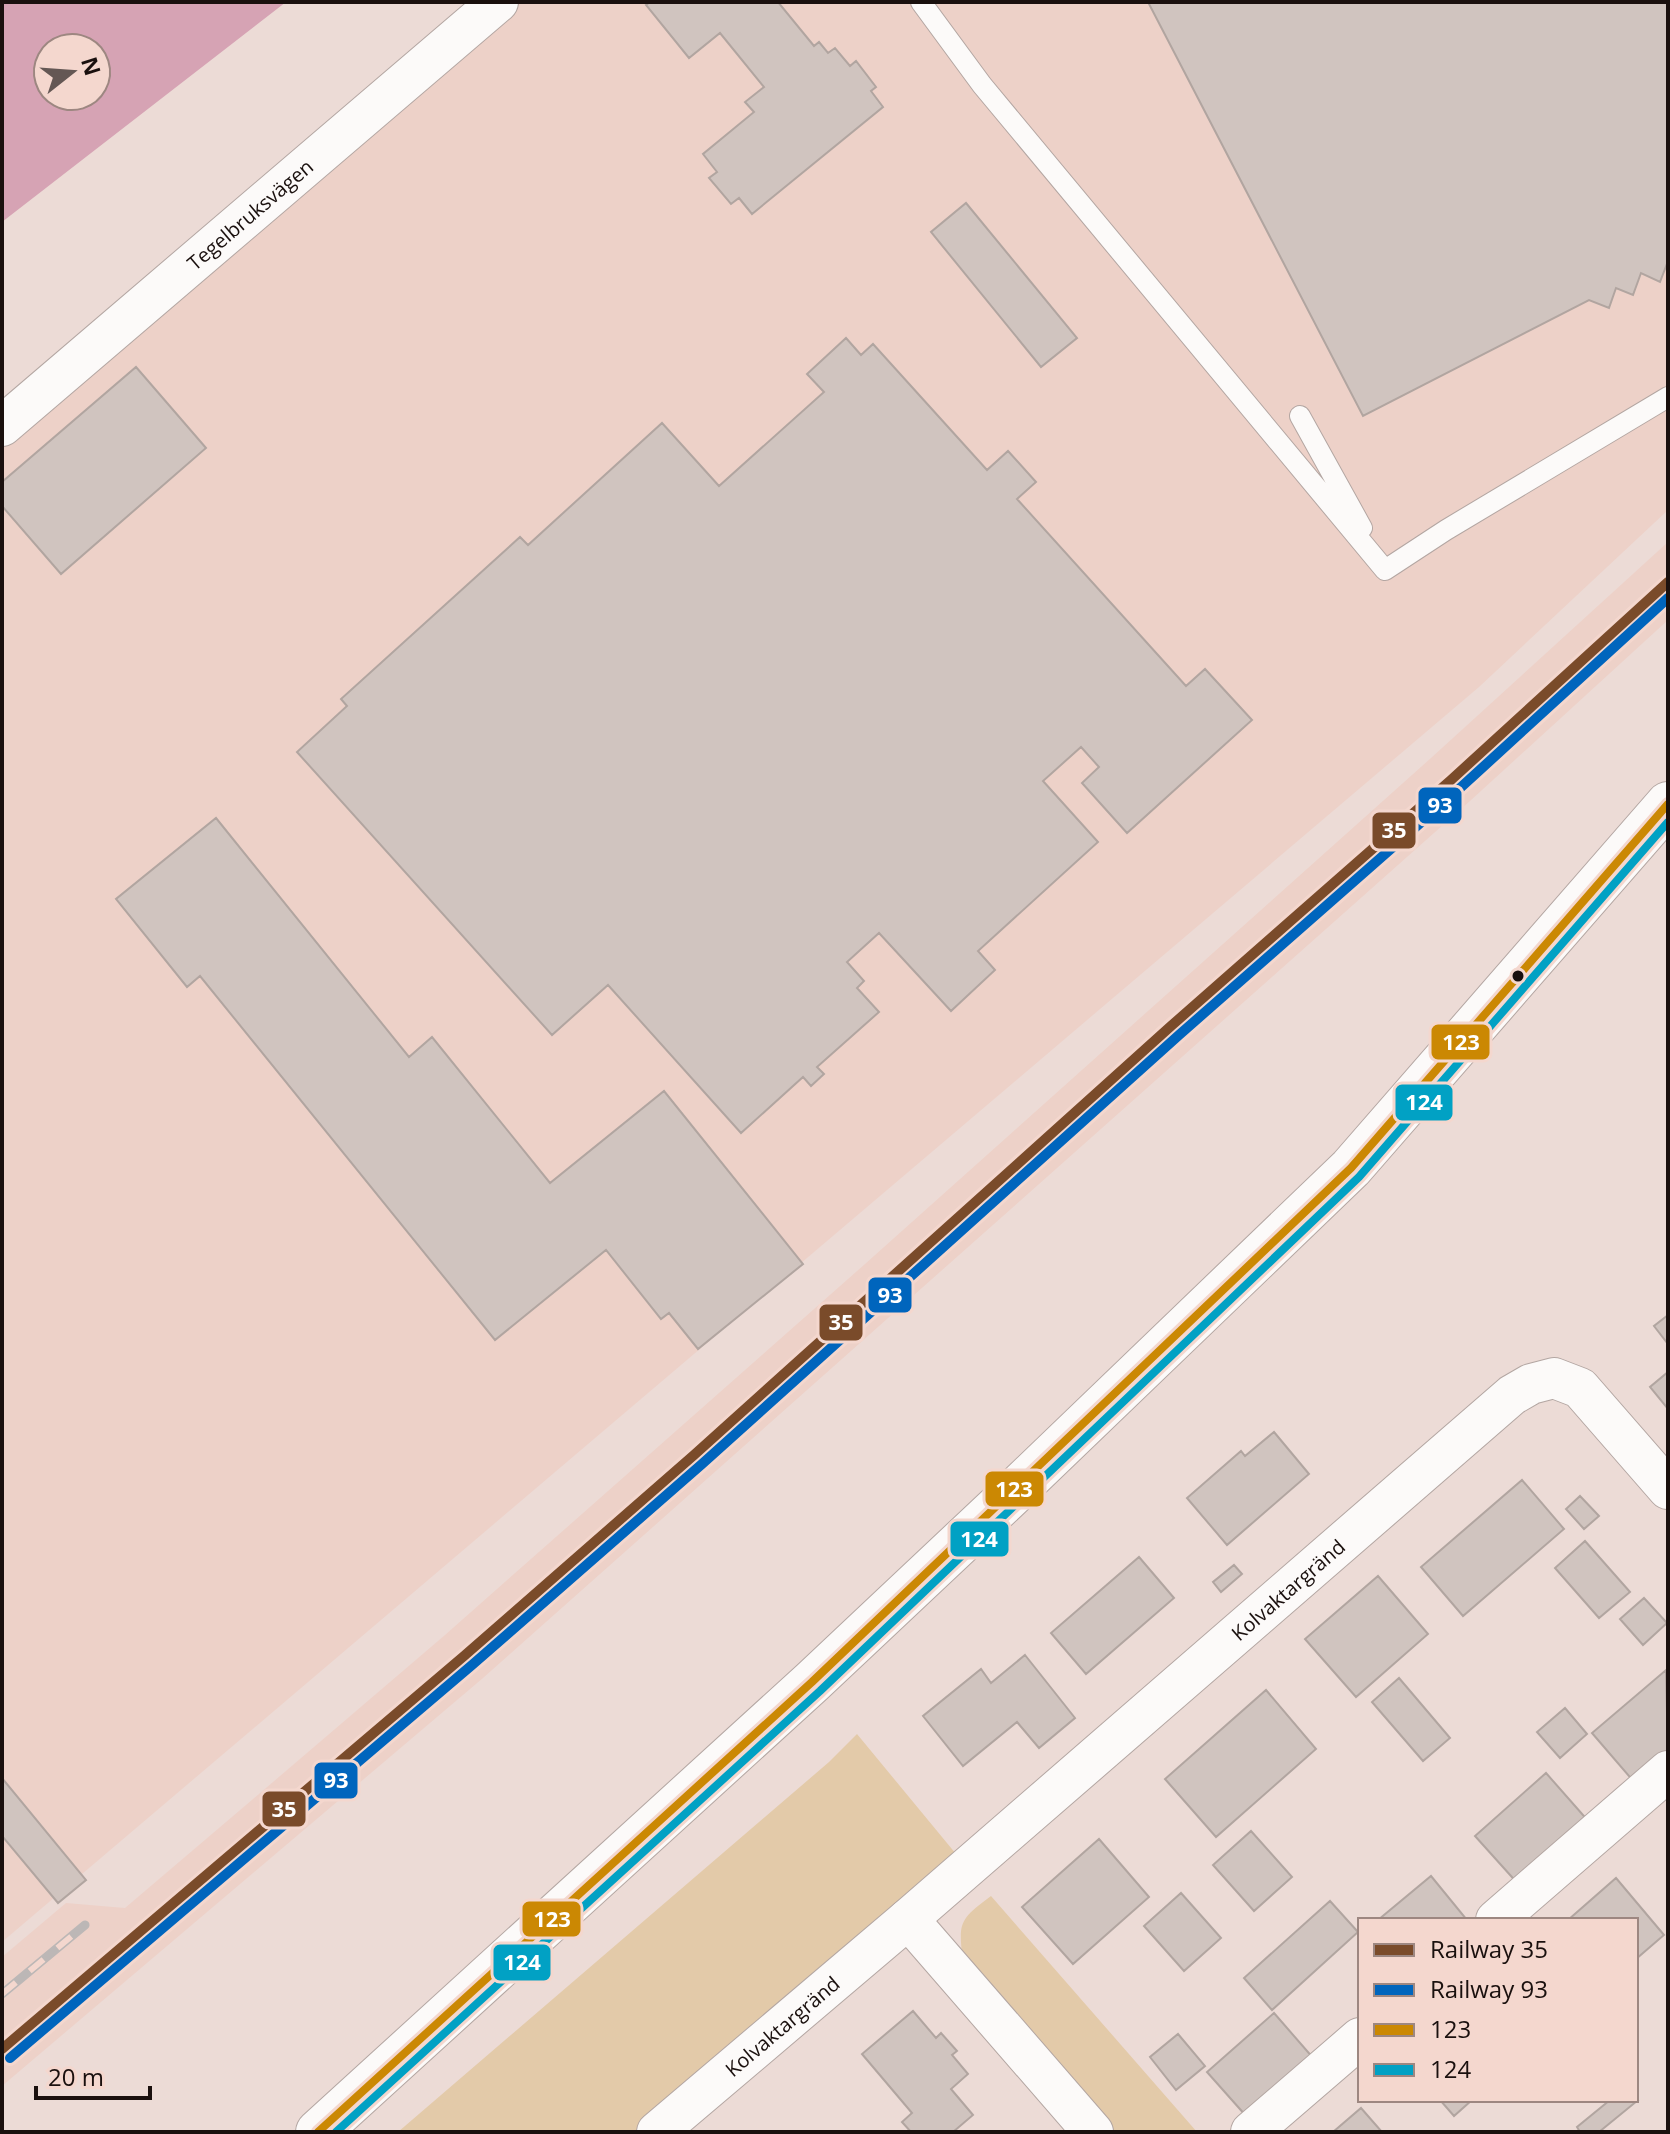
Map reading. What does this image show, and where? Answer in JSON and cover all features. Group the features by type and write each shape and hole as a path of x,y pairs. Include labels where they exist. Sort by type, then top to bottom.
{"main road":[{"path":"318,2132 824,1671 1351,1168 1668,804"}],"street":[{"name":"Tegelbruksvägen","path":"2,426 498,2"},
{"name":"Kolvaktargränd","path":"657,2132 908,1919 1512,1395 1531,1384 1554,1378 1580,1388 1668,1489"},
{"path":"1498,1918 1668,1771"},
{"path":"908,1919 1093,2132"},
{"path":"1251,2132 1358,2040"}],"lane":[{"path":"921,2 982,85 1385,570"},
{"path":"1385,570 1668,397"},
{"path":"1300,416 1385,570"}],"shaded area":[{"path":"2,2 286,2 2,222"},
{"path":"498,2 1668,2 1668,510 1479,687 2,1942 2,426"},
{"path":"1668,542 1668,620 1470,801 483,1678 2,2086 2,1957 66,1903 125,1908 445,1635 865,1264"},
{"path":"857,1734 961,1860 640,2132 398,2132 829,1762"},
{"path":"991,1896 1197,2132 1105,2132 963,1964 963,1924 972,1911"}],"building":[{"path":"650,2 778,2 814,46 819,42 828,53 835,48 850,66 856,61 876,87 871,91 883,107 752,214 739,198 731,204 709,178 717,172 703,154 754,112 745,102 764,87 720,33 689,58 646,5"},
{"path":"1148,2 1668,2 1668,261 1660,282 1641,273 1633,295 1616,288 1609,308 1589,300 1363,416"},
{"path":"966,203 1077,338 1041,367 931,232"},
{"path":"846,338 861,355 873,344 987,470 1008,451 1036,482 1017,499 1186,686 1205,669 1252,720 1127,833 1082,783 1099,767 1081,747 1043,781 1098,842 978,951 995,970 951,1011 879,933 847,962 864,981 857,988 879,1012 817,1067 824,1074 811,1086 803,1077 741,1133 608,985 552,1035 297,752 347,706 341,699 520,537 528,545 662,423 719,486 824,392 807,374"},
{"path":"136,367 206,448 61,574 2,506 2,482"},
{"path":"216,818 409,1057 432,1037 550,1183 664,1091 803,1264 698,1349 669,1313 661,1319 606,1250 495,1340 200,976 187,987 116,899"},
{"path":"1668,1315 1668,1344 1654,1326"},
{"path":"1668,1372 1668,1409 1650,1387"},
{"path":"1274,1432 1309,1474 1227,1545 1187,1498 1241,1451 1245,1456"},
{"path":"1522,1480 1564,1529 1463,1616 1421,1567"},
{"path":"1580,1496 1599,1516 1584,1529 1566,1509"},
{"path":"1585,1541 1630,1592 1599,1618 1555,1568"},
{"path":"1139,1557 1174,1598 1086,1674 1051,1633"},
{"path":"1234,1565 1242,1574 1221,1592 1213,1582"},
{"path":"1378,1576 1428,1634 1356,1697 1305,1639"},
{"path":"1644,1598 1667,1623 1643,1645 1620,1619"},
{"path":"1025,1655 1075,1718 1039,1748 1017,1722 963,1766 923,1716 981,1669 991,1683"},
{"path":"1666,1670 1668,1755 1635,1783 1592,1733"},
{"path":"1399,1678 1450,1738 1423,1761 1372,1702"},
{"path":"1266,1690 1316,1749 1216,1837 1165,1779"},
{"path":"1565,1708 1587,1734 1560,1758 1537,1732"},
{"path":"1546,1773 1590,1823 1520,1886 1475,1836"},
{"path":"2,1778 86,1880 58,1903 2,1836"},
{"path":"1251,1831 1292,1877 1254,1911 1213,1865"},
{"path":"1099,1839 1149,1897 1073,1964 1022,1907"},
{"path":"1431,1876 1465,1918 1380,1918"},
{"path":"1616,1878 1664,1935 1638,1957 1638,1918 1570,1918"},
{"path":"1181,1893 1221,1938 1184,1971 1144,1926"},
{"path":"1330,1901 1358,1932 1272,2010 1244,1978"},
{"path":"913,2011 936,2038 941,2033 957,2051 952,2055 968,2074 951,2089 973,2115 953,2132 911,2132 902,2122 912,2113 862,2054"},
{"path":"1274,2013 1314,2059 1247,2117 1207,2072"},
{"path":"1178,2034 1205,2066 1176,2090 1150,2057"},
{"path":"1442,2102 1470,2102 1454,2116"},
{"path":"1608,2102 1636,2102 1599,2132 1580,2132 1577,2127"},
{"path":"1361,2108 1382,2132 1333,2132"}],"railway":[{"path":"2,1994 85,1925"}],"rail line":[{"name":"35","path":"2,2049 464,1656 694,1455 1171,1026 1451,780 1668,582"},
{"name":"93","path":"10,2058 472,1665 702,1464 1179,1035 1459,789 1668,598"}],"transit line":[{"name":"123","path":"318,2132 812,1682 1351,1168 1668,804"},
{"name":"124","path":"336,2132 820,1691 1359,1177 1668,822"}]}
